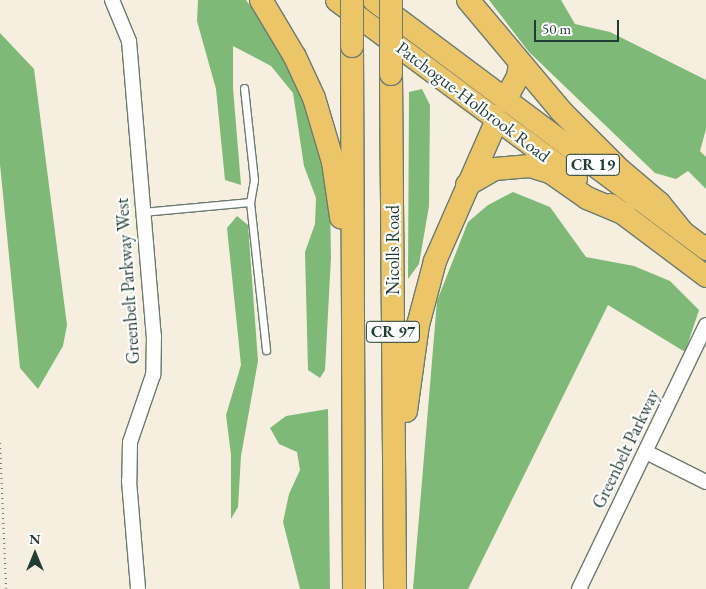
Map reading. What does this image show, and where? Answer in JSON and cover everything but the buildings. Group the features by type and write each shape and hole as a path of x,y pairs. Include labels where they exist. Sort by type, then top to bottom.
{"highway":[{"path":"261,0 306,78 327,139 340,209 353,332"},
{"name":"CR 97","path":"352,0 354,589"},
{"name":"Nicolls Road","path":"391,0 396,589"},
{"path":"468,0 520,64 581,132 660,203 682,230"},
{"path":"396,589 404,532 406,416 416,335 435,260 501,110 518,77 520,64"},
{"path":"467,185 496,169 530,166 550,172 588,198 625,214"}],"main road":[{"name":"Patchogue-Holbrook Road","path":"336,0 682,230 706,249"},
{"name":"Patchogue-Holbrook Road","path":"373,0 625,214 706,276"}],"street":[{"name":"Greenbelt Parkway West","path":"112,0 129,41 154,336 153,375 130,442 129,481 138,589"},
{"name":"Greenbelt Parkway","path":"579,589 706,325"},
{"path":"646,452 706,482"}],"lane":[{"path":"244,88 254,180 250,202 266,350"},
{"path":"143,212 250,202"}],"path":[{"path":"0,443 6,589"}],"green space":[{"path":"198,0 246,0 283,51 315,132 330,199 331,257 325,370 320,378 308,370 305,252 315,224 316,198 304,166 293,93 271,66 233,46 233,88 241,185 225,180 216,89 197,21"},
{"path":"489,0 561,0 575,24 610,32 706,80 706,129 700,151 706,157 706,189 688,171 676,179 655,173 529,52"},
{"path":"0,33 34,69 67,325 63,346 38,389 20,368 0,164"},
{"path":"422,89 430,105 429,206 419,264 408,279 409,92"},
{"path":"513,192 550,207 586,257 634,266 670,281 699,310 685,352 608,305 468,589 413,589 437,301 468,222 488,205"},
{"path":"237,216 248,225 258,361 241,456 238,507 231,519 231,455 226,415 241,365 227,228"},
{"path":"328,409 330,589 300,589 283,522 289,494 300,470 297,452 279,444 270,428 286,416"}]}
